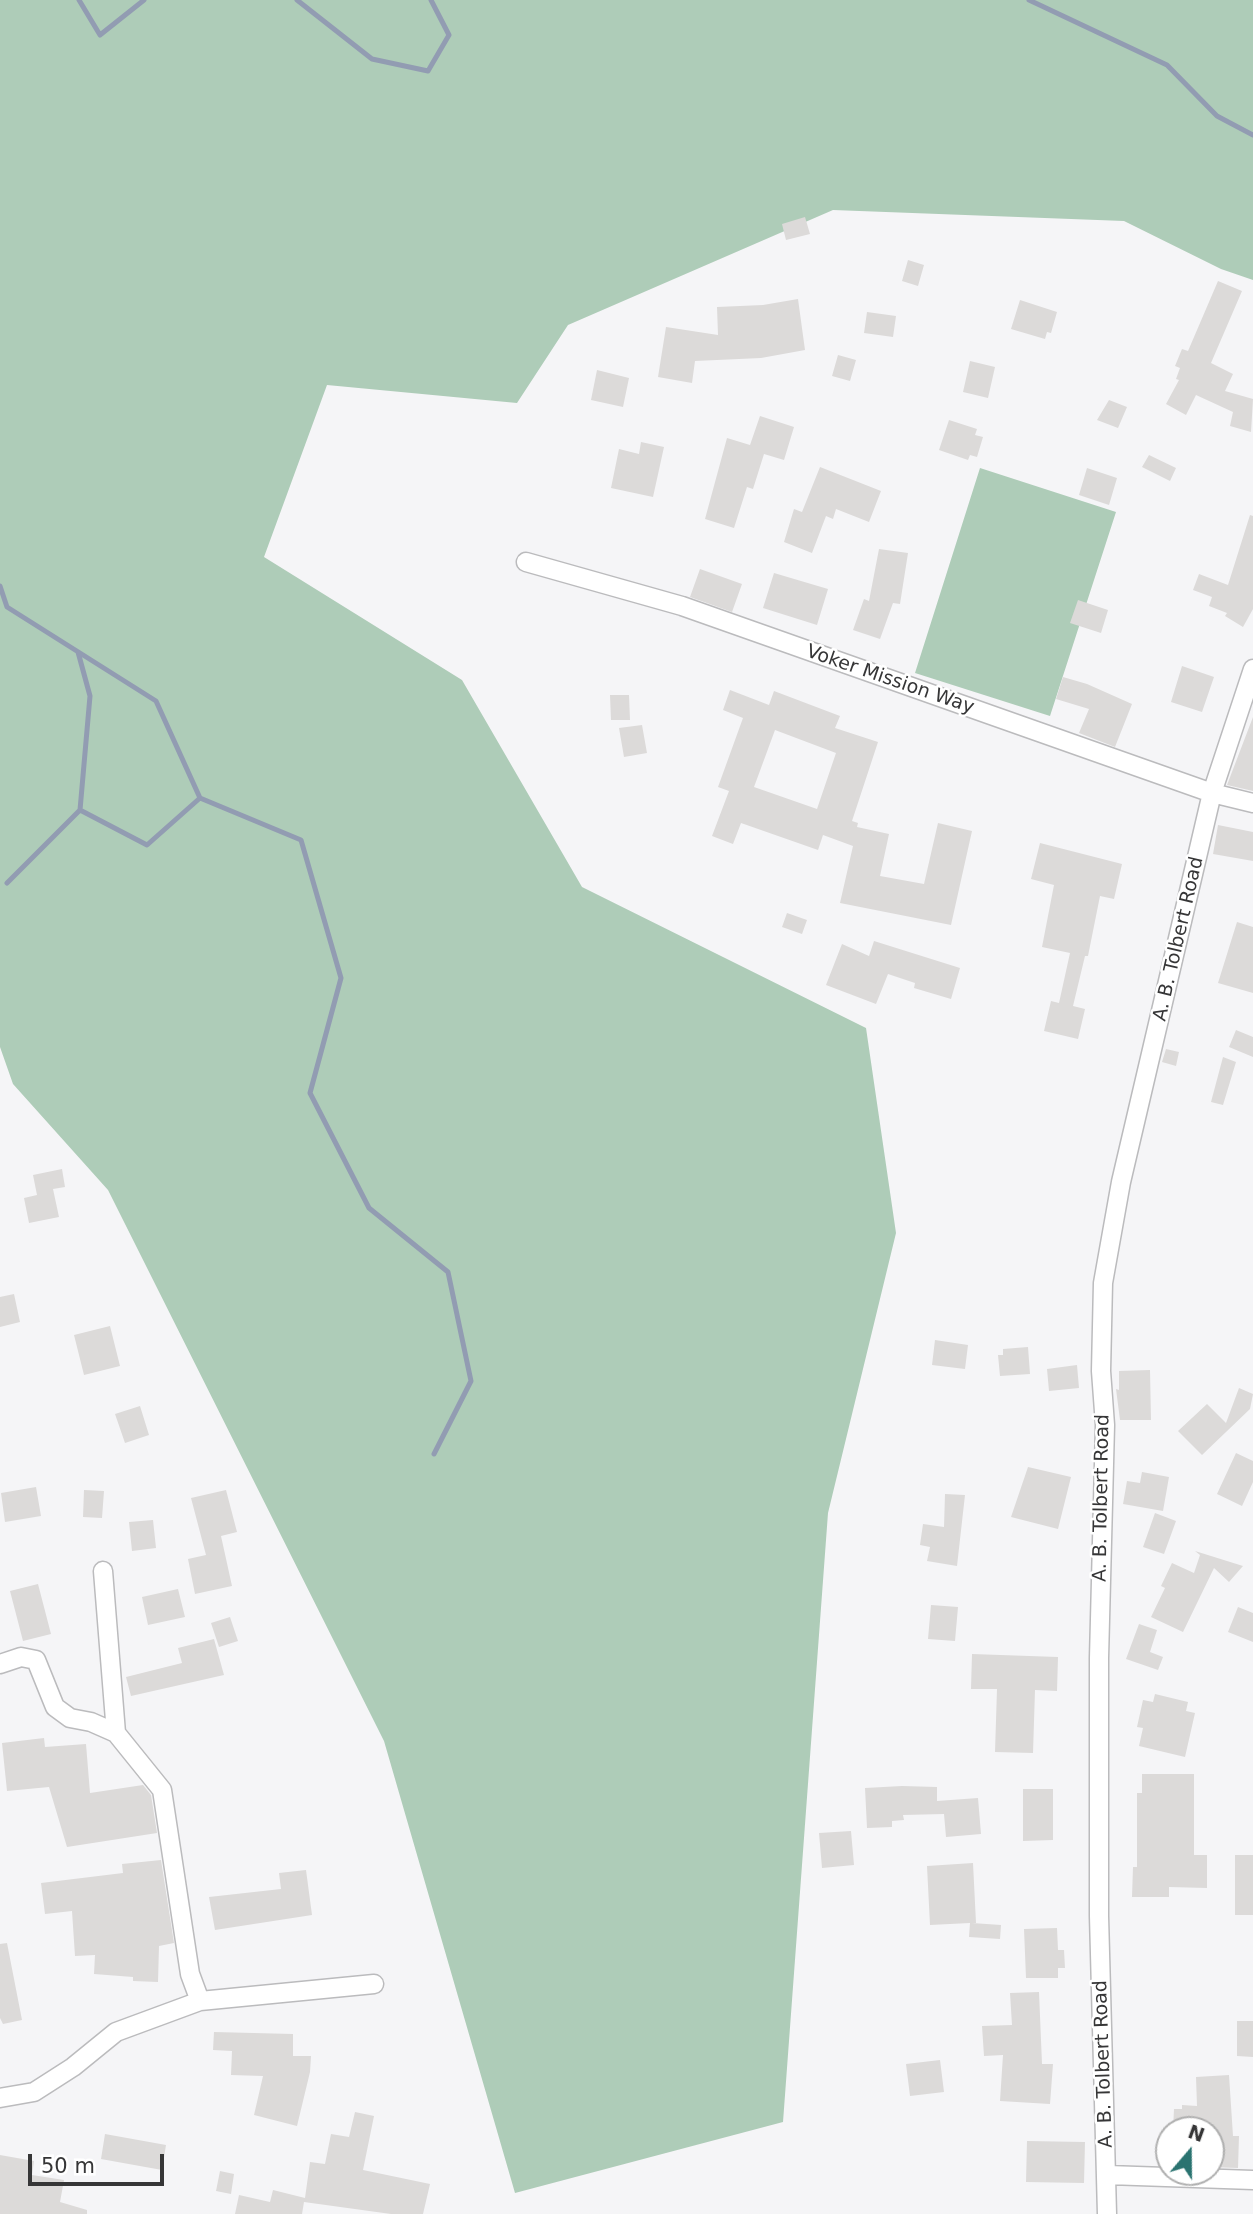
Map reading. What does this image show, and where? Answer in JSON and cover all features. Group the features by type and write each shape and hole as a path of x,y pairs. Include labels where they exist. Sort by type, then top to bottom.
{"street":[{"name":"Voker Mission Way","path":"526,562 682,606 1212,793 1253,803"},
{"name":"A. B. Tolbert Road","path":"1107,2214 1099,1916 1099,1657 1105,1425 1101,1371 1103,1283 1122,1182 1212,793 1253,669"},
{"path":"103,1571 117,1733"},
{"path":"0,1664 21,1657 36,1660 55,1707 70,1718 91,1722 117,1733 162,1790 190,1974 200,2001"},
{"path":"0,2098 34,2092 73,2067 116,2032 200,2001 374,1983"},
{"path":"1108,2175 1253,2180"}],"green space":[{"path":"0,0 1253,0 1253,280 1221,269 1124,221 833,210 568,325 517,403 327,385 264,557 462,680 582,887 866,1028 896,1233 828,1513 783,2122 515,2193 384,1741 108,1190 13,1084 0,1047"},
{"path":"980,468 1116,512 1050,716 915,673"}],"building":[{"path":"805,217 810,234 786,240 782,224"},
{"path":"908,260 924,265 918,286 902,281"},
{"path":"1218,281 1242,291 1211,363 1233,374 1225,391 1253,399 1251,432 1230,426 1233,412 1196,395 1186,415 1166,404 1179,380 1176,379 1180,368 1175,366 1182,349 1188,351"},
{"path":"798,299 805,350 761,358 695,361 692,383 658,377 666,327 718,335 717,307 763,305"},
{"path":"1020,300 1057,312 1051,333 1047,332 1045,339 1011,329"},
{"path":"867,312 896,316 893,337 864,333"},
{"path":"838,355 856,360 850,381 832,376"},
{"path":"970,361 995,367 988,398 963,392"},
{"path":"597,370 629,378 623,407 591,400"},
{"path":"1109,400 1127,407 1118,428 1097,420"},
{"path":"760,416 794,427 784,460 764,454 753,489 747,487 734,528 705,519 727,438 750,445"},
{"path":"949,420 977,429 975,435 983,437 977,457 970,455 968,460 939,450"},
{"path":"641,442 664,447 653,497 611,488 619,449 639,454"},
{"path":"1149,455 1176,468 1170,481 1142,467"},
{"path":"820,467 881,491 869,522 836,509 833,519 826,516 812,553 784,542 794,509 802,512"},
{"path":"1087,468 1117,478 1109,505 1079,495"},
{"path":"1250,515 1253,516 1253,609 1243,627 1225,616 1227,613 1209,606 1212,597 1193,590 1199,574 1228,585"},
{"path":"879,549 908,553 900,604 893,603 880,639 853,630 864,599 869,601"},
{"path":"700,569 742,584 732,612 690,597"},
{"path":"774,573 828,589 817,625 763,608"},
{"path":"1078,600 1108,610 1101,633 1070,623"},
{"path":"1182,666 1214,677 1202,712 1171,702"},
{"path":"1063,677 1087,684 1132,704 1115,747 1079,733 1089,709 1056,699"},
{"path":"730,690 769,705 774,691 840,716 835,728 878,742 852,821 858,823 857,827 889,834 880,876 924,884 938,823 972,831 951,925 840,903 853,846 823,835 818,850 741,823 733,844 712,836 729,791 718,787 743,718 723,710","holes":["775,730 836,753 817,809 754,787"]},
{"path":"610,695 629,695 630,720 611,720"},
{"path":"1253,717 1253,791 1227,785"},
{"path":"642,725 647,753 624,757 619,728"},
{"path":"1218,825 1253,832 1253,861 1213,854"},
{"path":"1040,843 1122,864 1114,899 1100,896 1088,956 1085,956 1073,1006 1085,1009 1078,1039 1044,1031 1051,1001 1059,1003 1070,953 1042,947 1054,885 1031,879"},
{"path":"787,913 807,920 802,934 782,927"},
{"path":"1237,922 1253,927 1253,993 1218,983"},
{"path":"874,941 960,968 951,999 914,988 915,983 888,974 876,1004 826,985 842,944 869,956"},
{"path":"1236,1030 1253,1037 1253,1057 1229,1047"},
{"path":"1166,1049 1179,1052 1176,1066 1162,1062"},
{"path":"1223,1057 1236,1062 1223,1105 1211,1102"},
{"path":"62,1169 65,1187 53,1189 59,1217 29,1223 24,1198 37,1195 33,1175"},
{"path":"14,1294 20,1322 0,1327 0,1297"},
{"path":"110,1326 120,1366 84,1375 74,1335"},
{"path":"935,1340 968,1345 965,1369 932,1365"},
{"path":"1028,1347 1030,1374 1000,1376 998,1355 1003,1355 1003,1349"},
{"path":"1077,1365 1079,1388 1049,1391 1047,1369"},
{"path":"1150,1370 1151,1420 1120,1420 1116,1389 1119,1390 1119,1371"},
{"path":"1239,1388 1253,1394 1250,1409 1202,1455 1178,1431 1207,1404 1226,1423"},
{"path":"140,1406 149,1435 125,1443 115,1414"},
{"path":"1236,1453 1253,1461 1253,1482 1242,1506 1217,1494"},
{"path":"1028,1467 1071,1477 1058,1529 1011,1517"},
{"path":"1142,1472 1169,1477 1163,1511 1123,1504 1127,1481 1140,1483"},
{"path":"36,1487 41,1516 5,1522 1,1493"},
{"path":"84,1490 104,1491 102,1518 83,1517"},
{"path":"226,1490 237,1532 221,1536 232,1586 195,1594 188,1559 206,1555 191,1498"},
{"path":"945,1494 965,1495 957,1566 927,1561 930,1547 920,1545 923,1524 944,1527"},
{"path":"1155,1513 1176,1521 1164,1554 1143,1547"},
{"path":"153,1520 156,1548 132,1551 129,1522"},
{"path":"1195,1551 1243,1566 1229,1582 1214,1568 1183,1632 1151,1617 1165,1588 1161,1586 1172,1563 1194,1573 1200,1555"},
{"path":"38,1584 51,1634 23,1641 10,1591"},
{"path":"178,1589 185,1617 148,1625 142,1597"},
{"path":"931,1605 958,1607 955,1641 928,1639"},
{"path":"1238,1607 1253,1613 1253,1642 1228,1632"},
{"path":"230,1617 238,1641 219,1647 211,1623"},
{"path":"1139,1624 1157,1630 1150,1652 1163,1657 1158,1670 1126,1659"},
{"path":"214,1639 224,1675 131,1696 126,1677 182,1663 178,1648"},
{"path":"972,1654 1058,1657 1057,1691 1035,1690 1033,1753 995,1752 997,1689 971,1689"},
{"path":"1155,1694 1188,1702 1186,1711 1195,1713 1185,1757 1139,1746 1143,1728 1137,1727 1143,1700 1153,1702"},
{"path":"44,1738 45,1747 86,1744 90,1793 143,1785 151,1795 157,1833 67,1847 49,1787 7,1791 2,1743"},
{"path":"1142,1774 1194,1774 1194,1855 1207,1855 1207,1888 1169,1887 1169,1897 1132,1897 1133,1867 1137,1867 1137,1793 1142,1793"},
{"path":"937,1787 937,1801 978,1798 981,1834 946,1837 944,1814 903,1815 904,1820 892,1821 892,1827 867,1828 865,1788"},
{"path":"1023,1789 1053,1789 1053,1840 1023,1841"},
{"path":"851,1831 854,1865 822,1868 819,1833"},
{"path":"1235,1855 1253,1855 1253,1915 1235,1915"},
{"path":"161,1860 174,1943 159,1946 158,1982 133,1981 133,1977 94,1974 95,1955 75,1956 72,1911 45,1914 41,1883 123,1873 122,1864"},
{"path":"973,1863 976,1923 972,1923 1001,1925 1000,1939 969,1937 970,1923 930,1925 927,1866"},
{"path":"306,1870 312,1915 215,1930 209,1897 281,1889 279,1873"},
{"path":"1057,1928 1058,1950 1064,1950 1065,1968 1058,1968 1058,1978 1026,1978 1024,1929"},
{"path":"7,1943 22,2020 3,2024 0,2018 0,1944"},
{"path":"1039,1992 1042,2064 1053,2064 1050,2104 1000,2101 1003,2055 984,2056 982,2026 1012,2025 1010,1993"},
{"path":"1237,2021 1253,2021 1253,2057 1237,2056"},
{"path":"214,2032 293,2034 293,2056 311,2056 310,2072 297,2126 254,2115 263,2076 231,2075 232,2051 213,2050"},
{"path":"940,2060 944,2092 910,2096 906,2064"},
{"path":"1229,2075 1233,2136 1239,2136 1238,2168 1225,2168 1225,2116 1174,2116 1174,2109 1182,2109 1182,2105 1197,2106 1196,2077"},
{"path":"355,2112 374,2116 363,2170 430,2184 423,2214 391,2214 304,2202 302,2214 235,2214 239,2195 270,2202 273,2190 305,2198 310,2162 325,2164 331,2134 349,2137"},
{"path":"105,2134 166,2145 162,2170 101,2159"},
{"path":"1027,2141 1085,2142 1084,2183 1026,2182"},
{"path":"0,2155 34,2161 32,2175 64,2180 60,2202 87,2210 87,2214 0,2214"},
{"path":"220,2171 234,2174 231,2194 216,2191"}],"waterway":[{"path":"79,0 100,35 144,0"},
{"path":"297,0 372,59 428,71 449,35 431,0"},
{"path":"1029,0 1167,65 1217,116 1253,135"},
{"path":"0,586 7,607 156,701 200,798 301,840 341,978 310,1093 369,1208 448,1272 471,1381 434,1454"},
{"path":"7,883 80,810 90,696 78,652"},
{"path":"80,810 147,845 200,798"}]}
